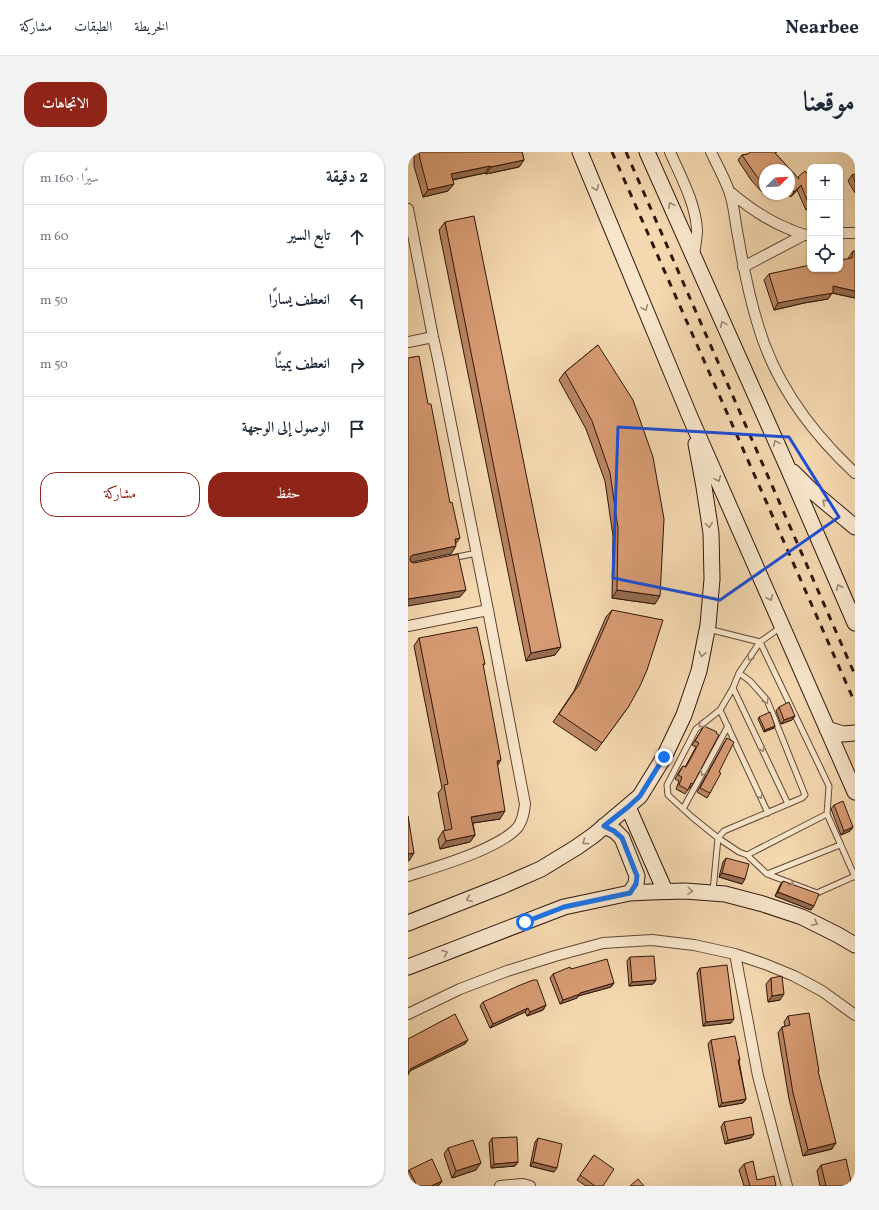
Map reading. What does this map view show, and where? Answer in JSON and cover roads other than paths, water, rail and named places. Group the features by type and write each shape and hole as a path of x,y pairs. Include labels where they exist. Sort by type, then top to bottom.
{"street":[{"path":"580,152 690,417 855,792"},
{"path":"647,152 787,466 855,623"},
{"path":"670,152 694,212 697,231 693,257"},
{"path":"711,152 729,191 743,266 758,326 772,362 790,397 813,429 839,458 855,473"},
{"path":"729,191 752,210 777,225 807,235"},
{"path":"408,210 477,553 525,804 523,816 518,826 507,836 467,855 408,876"},
{"path":"843,233 855,233"},
{"path":"743,266 807,235"},
{"path":"408,342 433,337"},
{"path":"408,923 541,869 577,847 640,796 664,757 684,715 699,671 708,629 712,579 711,533 704,487 690,417"},
{"path":"787,466 812,492 855,527"},
{"path":"408,626 488,610"},
{"path":"827,729 843,734 855,733"},
{"path":"628,807 665,892"},
{"path":"604,826 614,831 622,838 637,876 636,884 630,893"},
{"path":"408,967 564,907 630,893 685,891 725,894 802,916 855,945"},
{"path":"408,1014 460,989 507,971 555,956 603,943 652,940 694,945 735,954 765,964 794,976 822,991 855,1015"},
{"path":"735,954 758,1076 787,1186"},
{"path":"500,1186 523,1184 530,1186"}],"lane":[{"path":"446,559 477,553"},
{"path":"760,642 829,786 827,814 855,877 817,893 767,874 747,856 718,838 668,795 667,785 696,729 720,710 733,688 739,672 760,642 782,626"},
{"path":"708,629 760,642"},
{"path":"712,893 718,838 724,831 802,798 805,794 767,700 739,672"},
{"path":"733,688 788,804"},
{"path":"720,710 768,813"},
{"path":"683,809 728,726"},
{"path":"747,856 827,814"},
{"path":"767,874 840,844"}],"railway":[{"path":"612,152 855,703"},
{"path":"626,152 855,675"}]}
